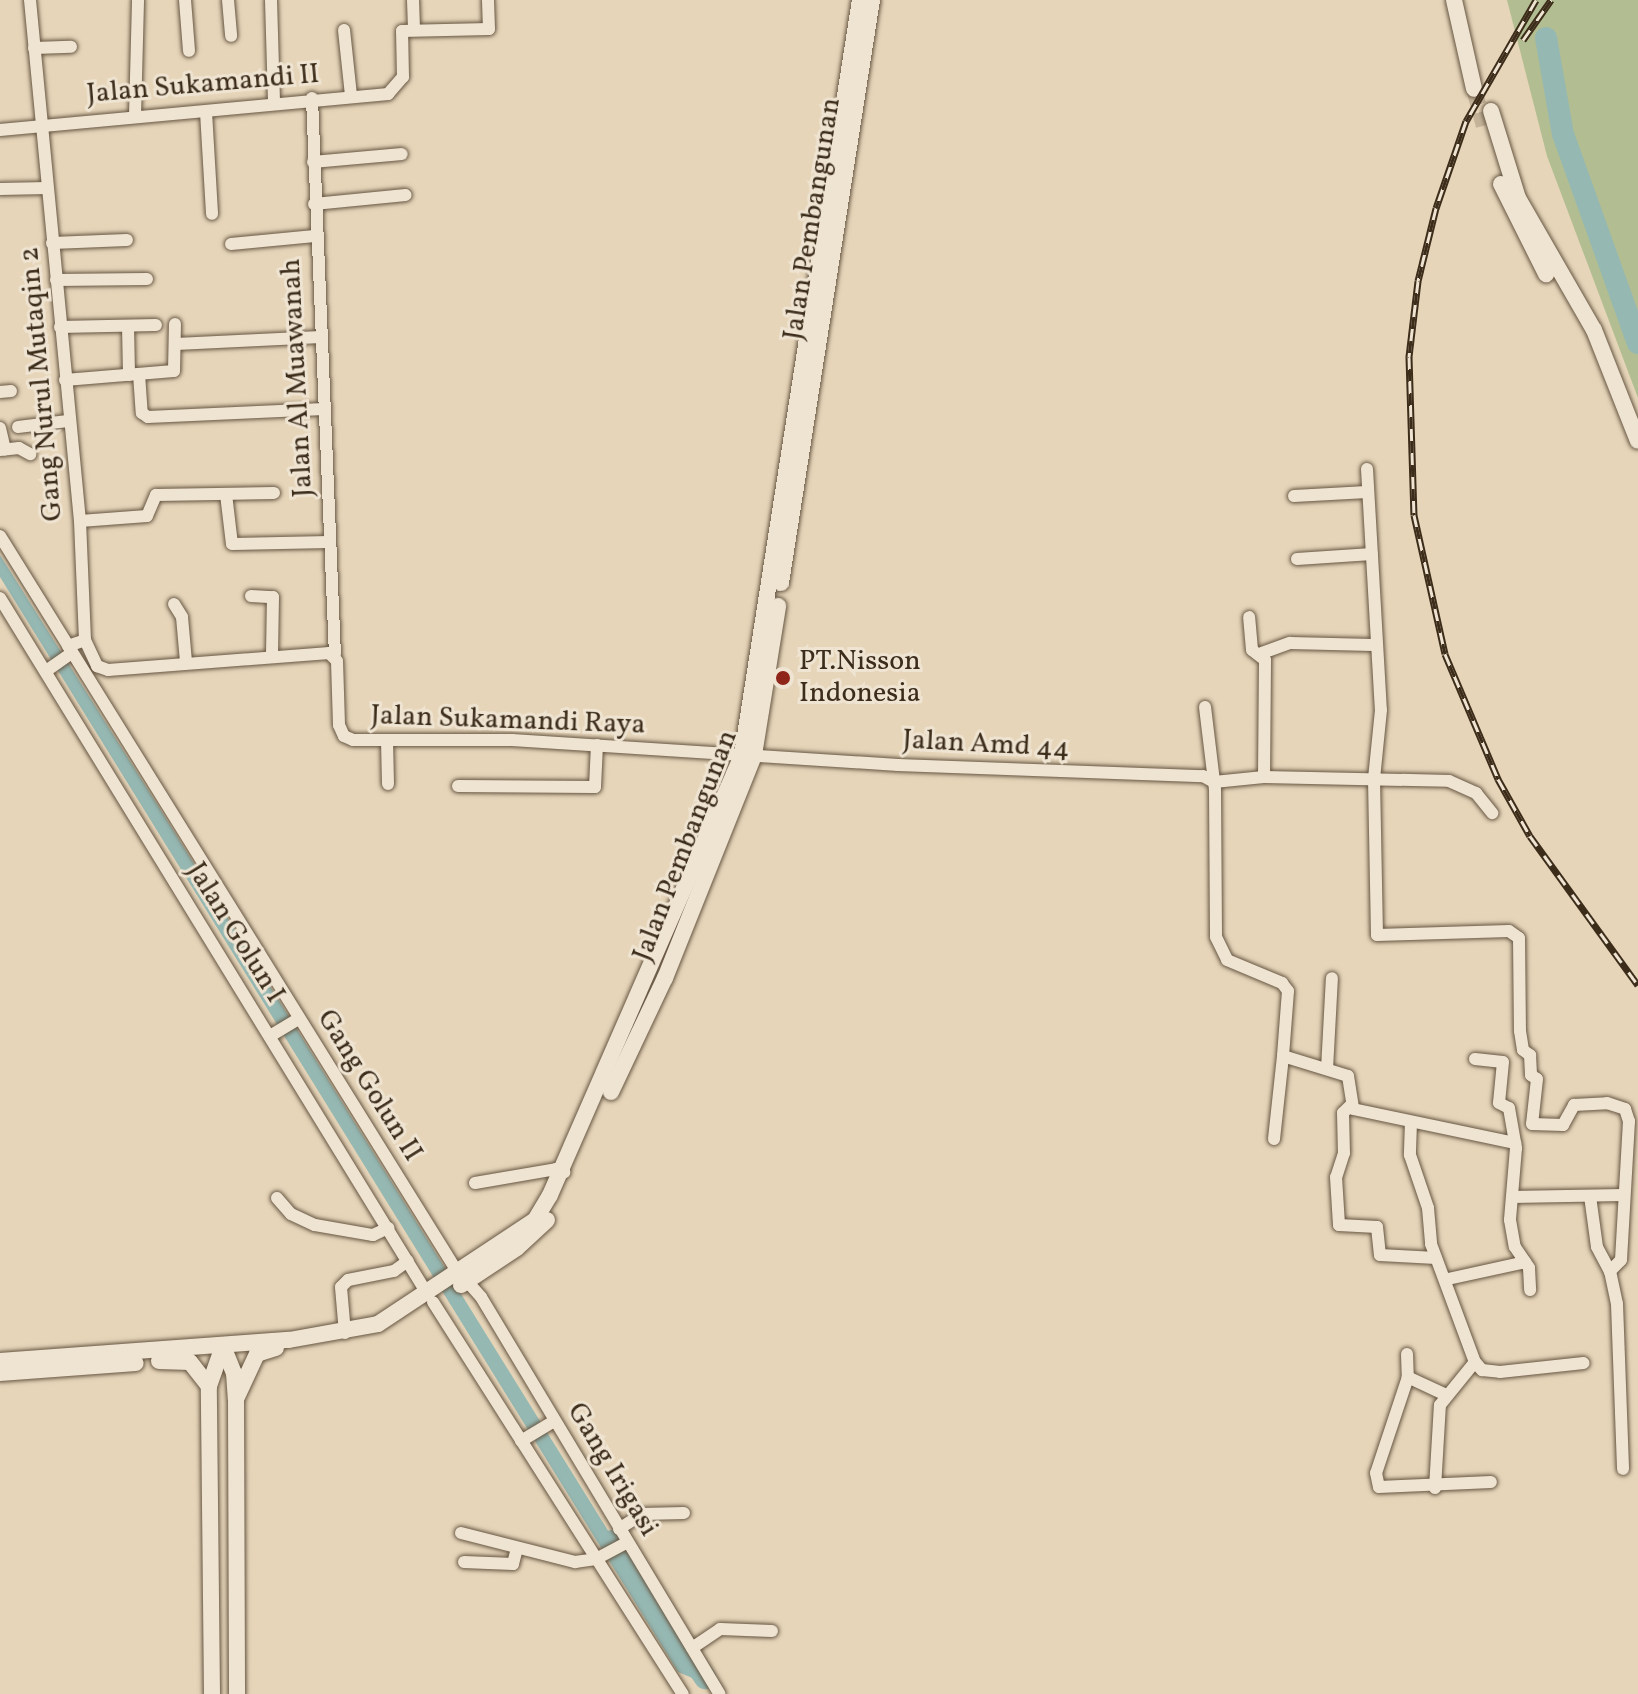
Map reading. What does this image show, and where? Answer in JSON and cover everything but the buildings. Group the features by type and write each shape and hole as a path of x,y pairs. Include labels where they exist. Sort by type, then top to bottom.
{"main road":[{"name":"Jalan Pembangunan","path":"463,1277 535,1220 564,1172 748,755 860,0"},
{"name":"Jalan Pembangunan","path":"236,1399 261,1352 357,1339 433,1297 542,1227 560,1200 665,978 748,755 872,0"},
{"path":"1454,0 1478,83 1464,0"},
{"path":"1487,118 1498,177 1526,241 1612,376 1638,441"},
{"name":"Jalan Pembangunan","path":"0,1361 223,1346 345,1333 378,1324 433,1297"},
{"path":"223,1346 234,1373 236,1399 239,1535 237,1694"},
{"path":"212,1694 209,1386 223,1346"},
{"path":"0,1373 177,1360 190,1362 209,1386"},
{"path":"212,1534 229,1540 239,1535"}],"street":[{"name":"Gang Nurul Mutaqin 2","path":"30,0 80,521 85,640"},
{"path":"135,116 138,0"},
{"path":"185,0 189,51"},
{"path":"228,0 231,36"},
{"path":"271,0 274,103"},
{"path":"413,0 408,32 489,29 488,0"},
{"path":"344,30 351,95"},
{"name":"Jalan Sukamandi II","path":"0,130 206,112 312,98 388,94 403,77 408,32"},
{"path":"34,48 71,47"},
{"name":"Jalan Al Muawanah","path":"312,98 315,236 335,655"},
{"path":"206,112 212,214"},
{"path":"313,162 402,154"},
{"path":"0,189 47,188"},
{"path":"314,204 406,195"},
{"path":"231,244 315,236"},
{"path":"52,243 127,240"},
{"path":"56,280 147,279"},
{"path":"65,380 176,369 175,324"},
{"path":"60,327 156,325"},
{"path":"128,326 142,413 148,417 324,409"},
{"path":"176,344 321,337"},
{"path":"18,427 68,421"},
{"path":"0,428 3,449 30,454"},
{"path":"1367,469 1373,645 1381,710 1374,779 1377,935 1515,934 1520,1031 1523,1050 1530,1055 1531,1075 1537,1079 1532,1124 1567,1124 1574,1105 1580,1104 1607,1103 1625,1109 1629,1185 1623,1195 1621,1260 1610,1271"},
{"path":"1294,496 1367,492"},
{"path":"80,521 147,516 156,495 274,493"},
{"path":"226,494 232,544 329,542"},
{"name":"Gang Golun II","path":"0,536 68,653 296,1020 463,1277"},
{"path":"1297,559 1372,554"},
{"path":"251,596 273,597 272,654"},
{"name":"Jalan Golun I","path":"0,598 274,1034 408,1261 600,1556 683,1694"},
{"path":"174,604 182,617 186,662"},
{"path":"1249,617 1252,650 1262,653 1290,643 1373,645"},
{"path":"48,670 85,640 97,666 108,670 272,654 335,655"},
{"path":"1262,653 1267,756 1264,777"},
{"name":"Jalan Sukamandi Raya","path":"335,655 344,736 387,740 597,745 748,755"},
{"path":"86,679 97,666"},
{"path":"1205,707 1214,782 1220,953 1288,991 1274,1139"},
{"path":"387,740 388,784"},
{"path":"458,786 595,787 597,745"},
{"name":"Jalan Amd 44","path":"748,755 1203,776 1214,782 1264,777 1457,784 1476,793 1492,813"},
{"path":"1327,1069 1332,978"},
{"path":"274,1034 296,1020"},
{"path":"1283,1056 1348,1076 1350,1106 1343,1113 1344,1153 1336,1177 1338,1223 1377,1227 1380,1255 1436,1258"},
{"path":"1475,1059 1502,1059 1499,1103 1509,1108 1515,1143 1512,1197 1515,1247 1525,1262 1530,1290"},
{"path":"1350,1106 1515,1143"},
{"path":"1411,1122 1410,1155 1428,1208 1436,1258 1448,1279 1475,1362 1482,1370 1500,1372 1584,1363"},
{"path":"475,1183 556,1169 564,1172"},
{"path":"1512,1197 1623,1195"},
{"path":"1590,1196 1597,1247 1610,1271 1617,1304 1623,1469"},
{"path":"277,1198 291,1214 315,1225 373,1235 388,1228"},
{"path":"345,1333 341,1287 348,1280 394,1271 408,1261"},
{"path":"1448,1279 1525,1262"},
{"name":"Gang Irigasi","path":"463,1277 550,1424 619,1529 623,1545 720,1694"},
{"path":"1407,1354 1408,1377 1376,1481 1385,1489 1491,1482"},
{"path":"1435,1488 1437,1417 1444,1394 1475,1362"},
{"path":"1408,1377 1444,1394"},
{"path":"525,1439 550,1424"},
{"path":"619,1529 642,1514 684,1513"},
{"path":"461,1533 575,1562 600,1556 623,1545"},
{"path":"464,1562 513,1564 517,1548"},
{"path":"692,1648 720,1629 772,1631"}],"green space":[{"path":"1507,0 1638,0 1638,398 1547,156"}],"water":[{"path":"0,555 702,1682 678,1672 0,577"}],"waterway":[{"path":"1546,38 1563,134 1638,343"},
{"path":"612,1541 705,1678"}],"tunnel":[{"path":"1474,89 1484,126"}],"railway":[{"path":"1536,0 1466,121 1436,208 1418,281 1409,357 1414,515 1445,654 1498,779 1530,836 1638,985"},
{"path":"1523,40 1551,0"}],"place":[{"name":"PT.Nisson Indonesia","path":"783,678"}]}
